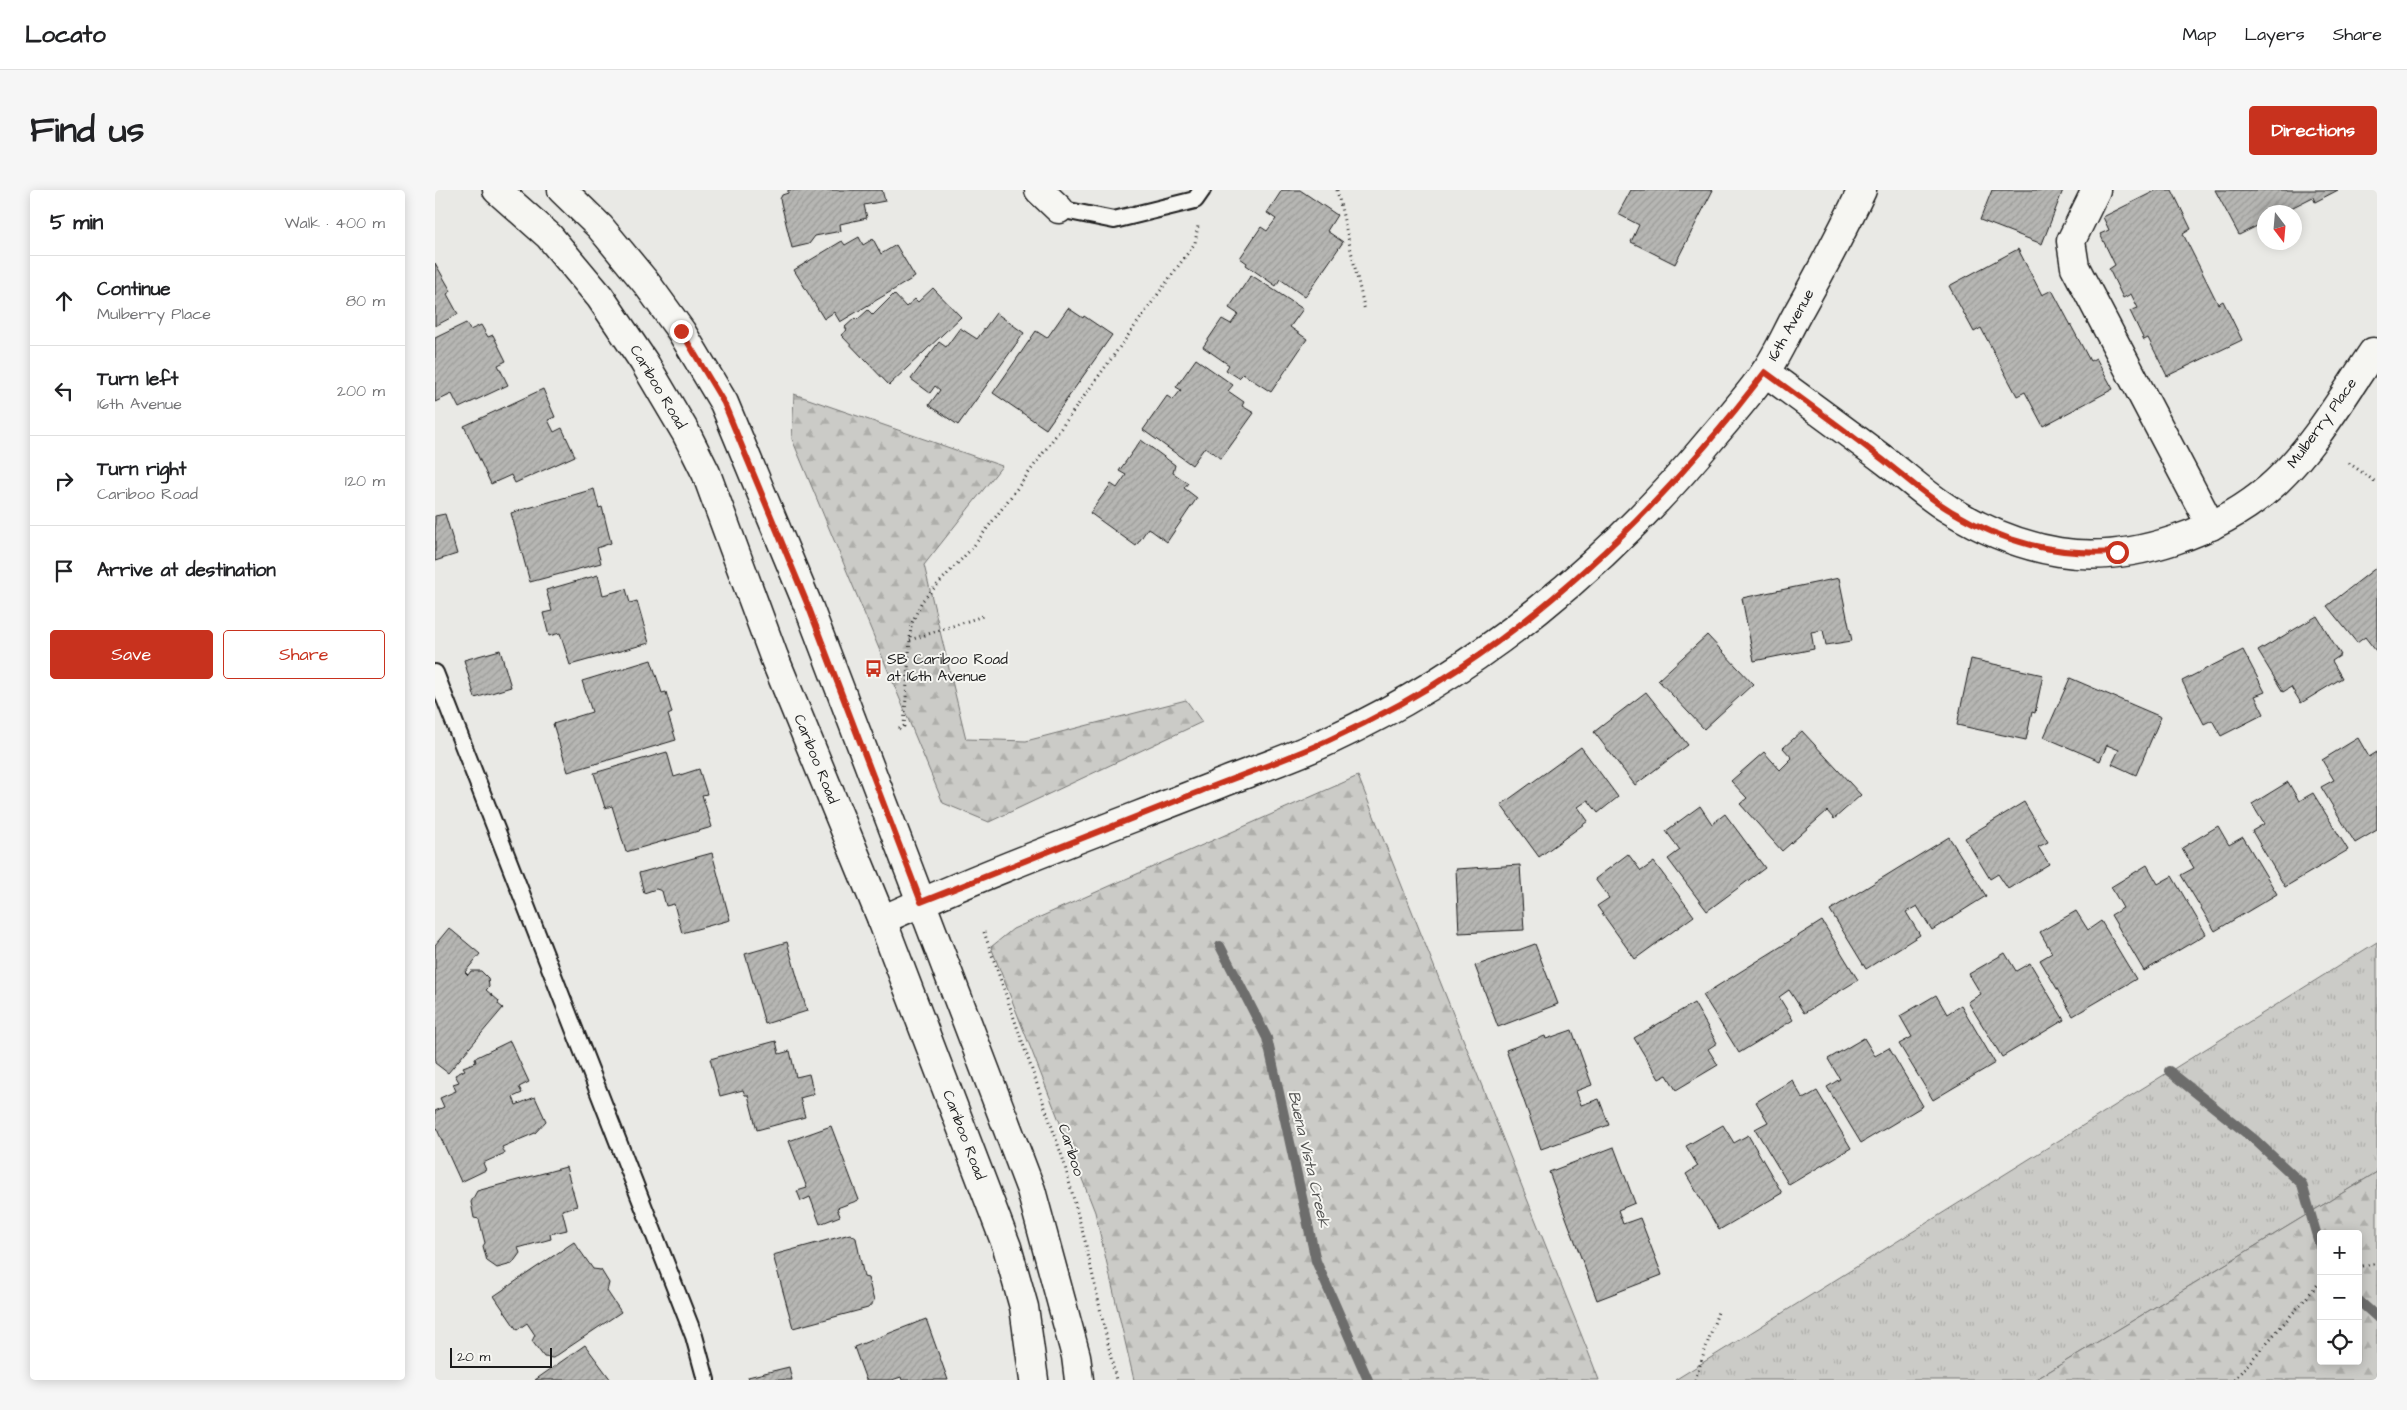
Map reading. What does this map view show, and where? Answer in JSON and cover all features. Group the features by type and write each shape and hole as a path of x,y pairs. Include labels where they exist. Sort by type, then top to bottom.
{"street":[{"name":"Cariboo Road","path":"497,190 549,236 599,297 644,362 686,433 706,473 774,657 882,920 1007,1247 1024,1307 1034,1380"},
{"path":"562,190 600,227 647,284 681,331 724,403 809,608 1031,1190 1076,1356 1079,1380"},
{"path":"1039,190 1059,209"},
{"name":"16th Avenue","path":"882,920 921,902 1329,740 1396,706 1462,666 1518,626 1574,581 1625,534 1675,483 1765,372 1843,230 1862,190"},
{"path":"2096,190 2071,241 2075,268 2211,526"},
{"name":"Mulberry Place","path":"1765,372 1950,510 1988,530 2030,545 2060,552 2089,554 2149,547 2211,526 2248,504 2275,483 2299,458 2373,352"}],"lane":[{"path":"1059,209 1114,220 1199,195"},
{"path":"435,673 694,1336 706,1380"}],"path":[{"path":"1337,190 1365,311"},
{"path":"899,730 904,726 911,625 922,600 973,546 1025,478 1195,242 1200,213 1199,195"},
{"path":"2349,463 2377,483"},
{"path":"910,640 986,615"},
{"name":"Cariboo","path":"984,932 1063,1159 1085,1241 1116,1380"},
{"path":"2362,1266 2377,1263"},
{"path":"2234,1380 2317,1286"},
{"path":"1695,1380 1718,1312"}],"green space":[{"path":"794,394 1002,466 924,565 966,739 1026,741 1186,700 1202,722 989,822 943,803 792,439"},
{"path":"1358,776 1599,1380 1134,1380 1095,1212 991,947 1013,929"},
{"path":"2377,942 2377,1172 2035,1380 1675,1380"},
{"path":"2377,1172 2377,1380 2035,1380"}],"building":[{"path":"788,190 882,190 885,201 864,205 867,218 840,224 841,231 815,236 809,244 792,248 780,199 782,195 788,193"},
{"path":"1282,190 1300,190 1337,215 1327,231 1343,242 1305,297 1280,279 1276,286 1246,265 1247,263 1240,258 1261,227 1267,231 1276,219 1267,213"},
{"path":"1631,190 1713,190 1675,264 1631,242 1639,225 1618,214"},
{"path":"1992,190 2063,190 2042,244 1980,220"},
{"path":"2157,190 2172,190 2191,229 2183,234 2218,304 2223,301 2242,340 2167,376 2148,338 2144,340 2130,311 2138,308 2131,294 2123,298 2109,269 2115,265 2100,234 2109,230 2103,217"},
{"path":"2215,190 2338,190 2315,202 2313,197 2297,205 2257,205 2257,226 2239,235"},
{"path":"859,237 863,245 873,239 881,254 896,245 915,277 840,322 834,312 824,319 794,270 842,241 845,245"},
{"path":"2018,249 2042,295 2052,290 2090,361 2096,358 2113,389 2043,426 2025,392 2017,396 1981,328 1974,332 1949,286"},
{"path":"435,263 451,291 447,294 458,314 435,326"},
{"path":"1251,275 1303,309 1290,327 1307,339 1271,392 1243,374 1239,378 1226,370 1229,365 1203,347 1222,319 1231,324 1238,314 1229,308"},
{"path":"933,288 961,317 889,385 841,335 847,330 845,327 855,318 857,320 868,310 873,315 894,294 906,307 915,299 918,302"},
{"path":"1068,308 1083,318 1084,316 1112,335 1046,429 993,393 1036,331 1047,338"},
{"path":"996,313 1024,333 958,425 929,405 940,390 935,386 930,393 911,379 939,342 946,347 960,328 977,339"},
{"path":"466,323 470,330 481,325 488,337 493,335 506,361 498,365 508,385 459,408 452,394 435,402 435,338"},
{"path":"1196,359 1233,385 1228,391 1244,402 1242,406 1254,413 1221,459 1205,447 1192,465 1143,430 1167,396 1173,400 1181,390 1176,387"},
{"path":"543,389 555,417 548,420 554,432 562,428 575,456 515,483 511,475 491,484 464,426"},
{"path":"1141,440 1175,465 1173,473 1188,483 1184,488 1197,498 1167,542 1148,528 1136,546 1090,513 1111,484 1117,488 1126,475 1119,471"},
{"path":"594,489 599,508 602,507 611,543 597,548 601,563 530,582 511,513"},
{"path":"445,514 457,554 435,561 435,516"},
{"path":"2377,567 2376,651 2365,637 2357,643 2327,606"},
{"path":"598,575 603,595 626,589 630,603 637,601 649,643 570,665 560,633 549,636 543,613 552,611 546,590"},
{"path":"1839,578 1852,641 1826,645 1823,630 1811,632 1814,649 1754,661 1742,598"},
{"path":"2317,616 2341,655 2332,661 2342,678 2301,703 2291,687 2283,692 2258,651"},
{"path":"1707,635 1753,684 1704,729 1658,680"},
{"path":"500,650 511,687 475,698 464,660"},
{"path":"2243,650 2265,692 2255,696 2264,714 2221,736 2212,720 2204,724 2182,681"},
{"path":"1971,659 2043,675 2035,713 2032,712 2026,740 1957,725"},
{"path":"651,660 662,693 666,692 672,713 668,715 676,740 568,772 553,724 592,712 582,681"},
{"path":"2070,678 2161,717 2136,775 2112,764 2119,750 2107,745 2100,761 2044,737"},
{"path":"1646,692 1688,745 1635,785 1594,732"},
{"path":"1802,731 1861,795 1834,819 1827,811 1782,851 1740,804 1747,798 1731,781 1764,752 1780,770 1792,758 1783,748"},
{"path":"2358,738 2369,757 2377,752 2377,830 2355,843 2321,787 2334,780 2322,760"},
{"path":"1581,747 1618,797 1598,813 1588,800 1578,807 1588,821 1539,857 1501,805"},
{"path":"667,752 674,777 699,769 707,794 702,795 712,827 626,852 612,806 605,808 594,773"},
{"path":"2288,782 2299,801 2313,793 2348,850 2285,887 2252,831 2264,824 2252,804"},
{"path":"2024,802 2048,842 2038,847 2049,864 2008,889 1998,874 1990,879 1965,838"},
{"path":"1700,806 1712,824 1725,814 1765,868 1707,911 1668,859 1680,850 1666,831"},
{"path":"2218,826 2229,845 2243,837 2277,894 2215,931 2181,875 2194,868 2182,848"},
{"path":"1949,837 1986,896 1932,930 1917,906 1906,912 1920,935 1866,969 1830,910"},
{"path":"712,853 730,920 682,933 674,904 666,906 662,891 656,889 644,893 639,873"},
{"path":"1628,854 1641,871 1654,862 1694,916 1635,959 1597,906 1609,898 1595,879"},
{"path":"1520,865 1524,930 1459,933 1456,869"},
{"path":"2147,865 2158,884 2172,876 2206,934 2144,971 2111,915 2123,908 2111,887"},
{"path":"2076,911 2088,930 2101,921 2136,979 2073,1016 2040,960 2052,953 2040,932"},
{"path":"1822,921 1858,980 1804,1013 1789,990 1779,997 1793,1020 1739,1053 1703,995"},
{"path":"449,928 480,954 465,972 468,975 471,971 481,971 488,978 489,987 486,990 499,1001 498,1004 503,1008 448,1073 435,1063 435,945"},
{"path":"787,942 807,1011 765,1024 745,954"},
{"path":"1535,944 1558,1004 1498,1027 1475,966"},
{"path":"2005,953 2016,971 2030,963 2064,1020 2002,1057 1968,1002 1981,994 1969,974"},
{"path":"1936,995 1947,1014 1961,1005 1995,1063 1933,1100 1899,1044 1912,1037 1900,1016"},
{"path":"1694,1003 1717,1043 1708,1049 1718,1065 1676,1090 1667,1075 1659,1079 1634,1038"},
{"path":"1572,1030 1592,1085 1576,1091 1581,1105 1599,1099 1609,1125 1541,1149 1506,1050 1545,1036 1546,1039"},
{"path":"1864,1038 1875,1056 1889,1048 1923,1106 1861,1143 1827,1087 1840,1079 1828,1059"},
{"path":"510,1041 529,1082 519,1087 522,1093 513,1097 516,1105 535,1097 546,1121 535,1133 502,1147 505,1153 483,1163 486,1170 461,1182 435,1125 435,1111 444,1107 440,1098 456,1091 453,1084 459,1082 455,1075 465,1070 463,1067 476,1062 475,1058"},
{"path":"776,1041 779,1054 790,1051 796,1077 809,1074 814,1094 800,1098 805,1117 757,1130 748,1095 745,1095 743,1090 720,1096 710,1059"},
{"path":"1792,1080 1803,1099 1817,1091 1851,1148 1789,1185 1755,1129 1768,1122 1756,1102"},
{"path":"1723,1125 1734,1143 1748,1135 1782,1193 1719,1230 1686,1174 1698,1166 1686,1146"},
{"path":"831,1126 859,1200 837,1208 840,1216 820,1224 810,1197 801,1201 797,1191 807,1188 789,1141"},
{"path":"1614,1147 1635,1203 1618,1210 1623,1224 1640,1218 1662,1275 1597,1300 1549,1172"},
{"path":"566,1167 577,1206 562,1210 567,1230 550,1234 551,1239 518,1248 520,1253 512,1264 497,1268 487,1261 479,1219 474,1218 471,1202 477,1191"},
{"path":"850,1234 856,1238 864,1277 868,1278 874,1301 868,1308 793,1328 773,1255"},
{"path":"574,1242 593,1269 601,1270 609,1283 607,1291 621,1312 553,1358 544,1357 532,1341 535,1335 527,1323 517,1330 494,1296"},
{"path":"926,1319 948,1380 902,1380 901,1377 892,1380 866,1380 854,1347"},
{"path":"585,1345 611,1380 535,1380"},
{"path":"789,1367 792,1380 749,1380 748,1377"}],"waterway":[{"name":"Buena Vista Creek","path":"1220,946 1267,1038 1316,1261 1368,1380"},
{"path":"2169,1071 2255,1140 2302,1184 2317,1236"},
{"path":"2362,1304 2377,1317"}],"place":[{"name":"SB Cariboo Road at 16th Avenue","path":"873,668"}],"route":[{"path":"681,331 724,403 809,608 921,902 1329,740 1396,706 1462,666 1518,626 1574,581 1625,534 1675,483 1741,404 1765,372 1950,510 1988,530 2030,545 2060,552 2089,554 2117,552"}]}
